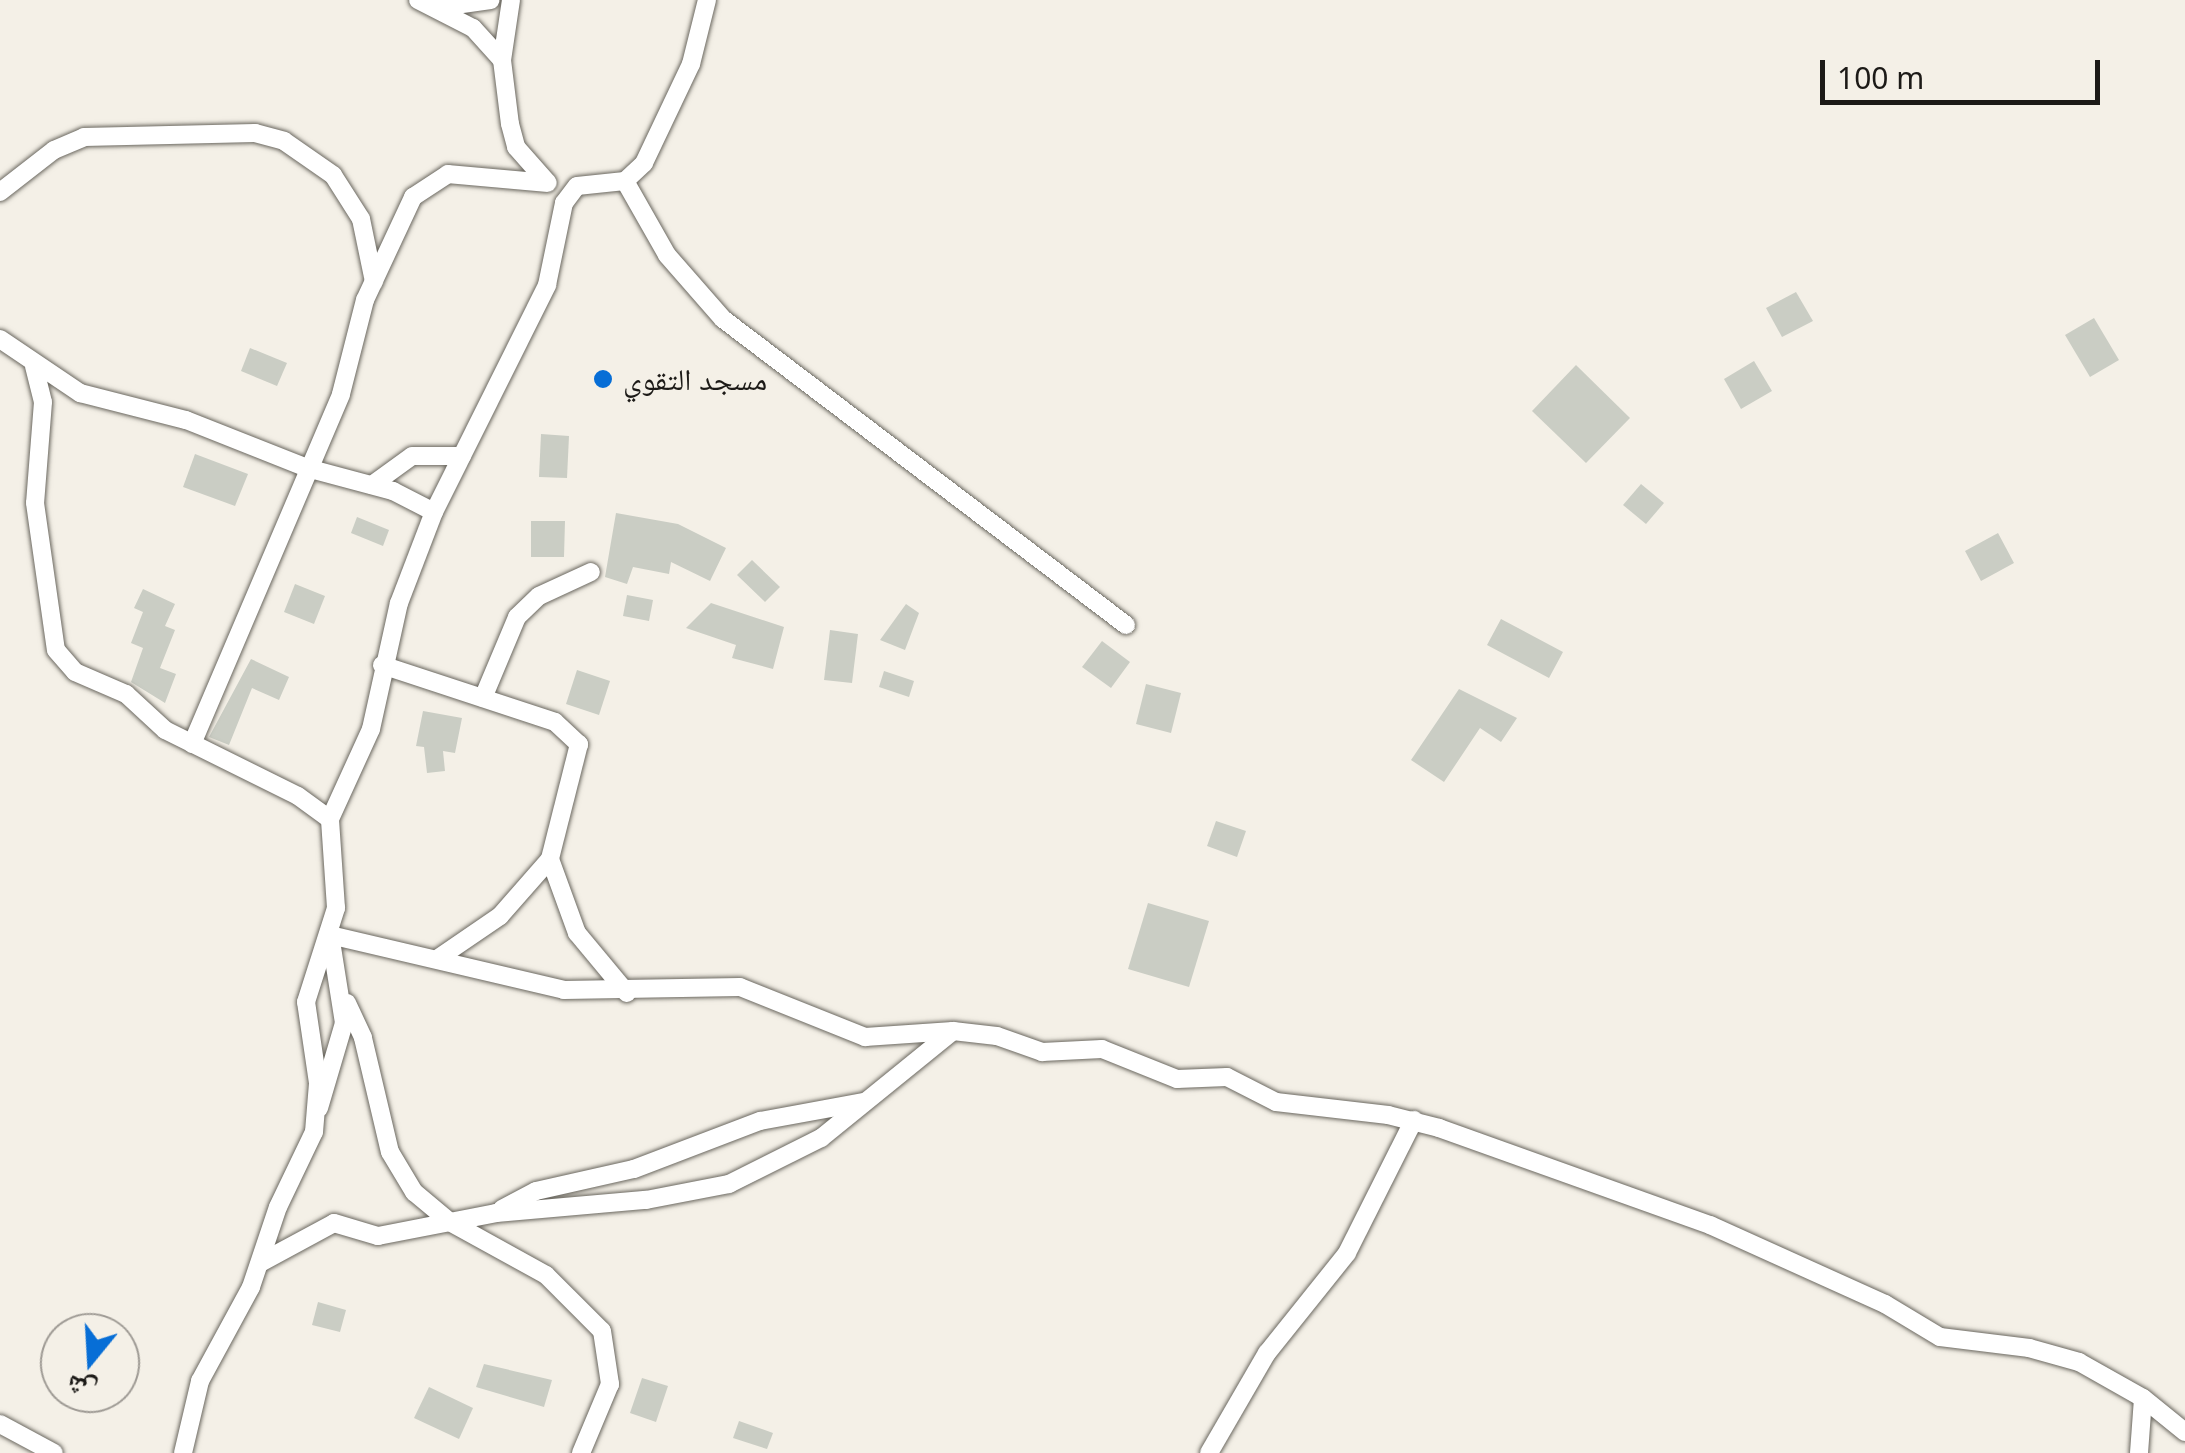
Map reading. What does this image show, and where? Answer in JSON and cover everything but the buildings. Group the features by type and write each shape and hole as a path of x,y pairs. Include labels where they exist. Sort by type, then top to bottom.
{"street":[{"path":"427,4 492,0"},
{"path":"510,0 502,60 516,147 548,183"},
{"path":"318,1108 306,1002 336,908 330,819 338,791 365,747 382,665 434,512 547,285 570,194 586,184 625,181 644,163 661,117 680,87 707,0"},
{"path":"427,4 473,28 502,60"},
{"path":"0,192 84,137 256,132 298,148 333,175 361,219 374,282"},
{"path":"192,744 341,394 374,282 414,197 434,178 473,173 548,183 570,194"},
{"path":"625,181 667,255 723,318 1126,626"},
{"path":"0,339 34,366 80,393 186,420 307,468 372,485 434,512"},
{"path":"34,366 43,402 35,492 50,637 75,672 126,694 164,730 330,819"},
{"path":"372,485 412,456 462,456"},
{"path":"483,698 517,617 539,596 591,572"},
{"path":"382,665 565,727 579,744 550,860 500,916 437,959"},
{"path":"550,860 576,933 627,992"},
{"path":"330,935 540,986 627,992 720,984 776,997 834,1029 864,1037 952,1031 997,1036 1042,1052 1116,1052 1177,1078 1228,1077 1276,1102 1414,1120 1710,1225 1885,1304 1940,1337 2054,1354 2144,1398 2185,1432"},
{"path":"330,935 343,993 363,1038 390,1152 414,1192 450,1222 546,1275 602,1332 610,1384 581,1453"},
{"path":"183,1453 200,1381 260,1263 339,1052 343,993"},
{"path":"260,1263 334,1223 378,1236 496,1213 646,1200 729,1184 801,1151 952,1031"},
{"path":"496,1213 536,1191 634,1169 760,1121 864,1102"},
{"path":"1209,1453 1267,1353 1347,1253 1414,1120"},
{"path":"2138,1453 2144,1398"},
{"path":"0,1424 54,1453"}],"place":[{"name":"مسجد التقوي","path":"603,379"}]}
